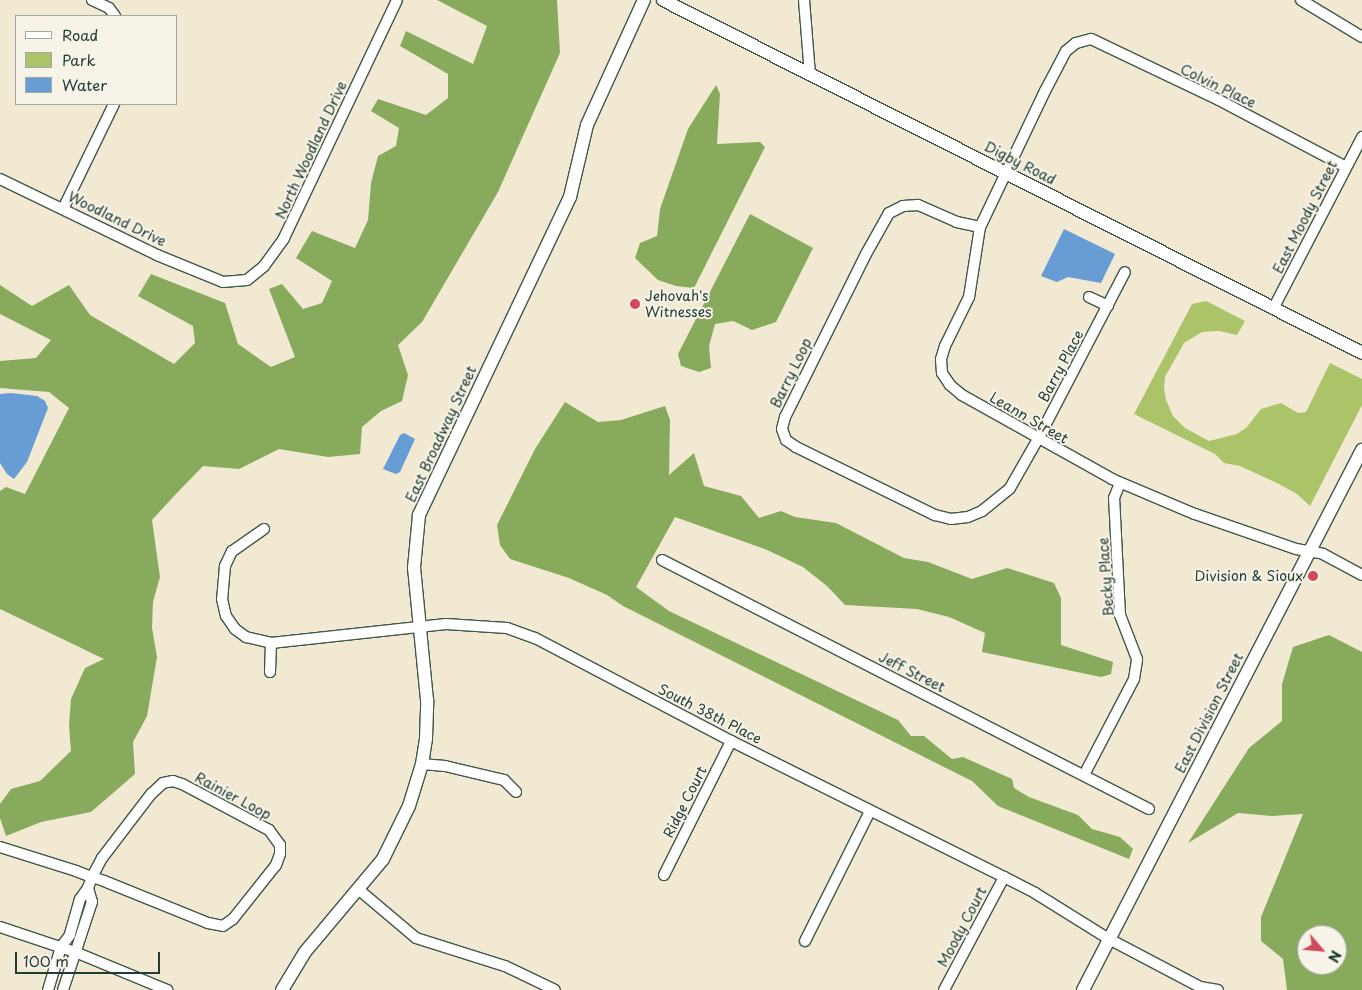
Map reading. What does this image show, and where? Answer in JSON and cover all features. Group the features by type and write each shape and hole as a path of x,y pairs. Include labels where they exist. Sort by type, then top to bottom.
{"street":[{"path":"92,0 108,8 114,15"},
{"name":"North Woodland Drive","path":"223,282 247,280 264,266 284,238 397,0"},
{"name":"East Broadway Street","path":"282,990 305,952 358,889 391,845 409,806 422,764 426,738 427,700 414,568 419,515 570,197 586,125 644,0"},
{"name":"Digby Road","path":"663,0 1362,353"},
{"path":"804,0 810,75"},
{"path":"1301,0 1362,37"},
{"name":"Colvin Place","path":"1076,43 1091,39 1219,100 1346,167"},
{"name":"Leann Street","path":"1076,43 1066,51 980,227 969,297 945,346 941,359 942,373 950,385 962,395 1120,483 1195,514 1310,552 1323,554 1362,575"},
{"path":"63,209 114,105"},
{"name":"East Moody Street","path":"1273,309 1362,137"},
{"name":"Woodland Drive","path":"0,179 157,255 223,282"},
{"name":"Barry Loop","path":"980,227 970,227 918,205 904,206 889,213 861,262 785,416 782,429 786,440 796,447 920,508 951,519 968,517 997,501 1010,488 1038,439"},
{"name":"Barry Place","path":"1038,439 1125,272"},
{"path":"1089,297 1108,306"},
{"name":"East Division Street","path":"1083,990 1362,450"},
{"name":"Becky Place","path":"1084,775 1134,679 1137,659 1120,615 1114,498 1120,483"},
{"name":"South 38th Place","path":"264,529 232,551 225,566 222,599 226,616 235,630 246,637 271,643 446,624 507,628 535,638 731,741 1035,893 1109,939 1200,987 1218,990"},
{"name":"Jeff Street","path":"662,560 1148,809"},
{"path":"270,672 271,643"},
{"name":"Ridge Court","path":"664,875 731,741"},
{"path":"422,764 445,766 504,780 516,792"},
{"name":"Rainier Loop","path":"173,781 269,830 280,845 280,854 276,865 233,919 222,926 208,923 92,877 107,851 151,794 163,783 173,781"},
{"path":"805,941 870,811"},
{"path":"0,847 92,877 88,888 80,899 70,936 61,947 48,990"},
{"name":"Moody Court","path":"944,990 1004,877"},
{"path":"63,990 92,902 88,888"},
{"path":"358,889 416,938 505,966 555,990"},
{"path":"0,927 75,952 167,990"}],"green space":[{"path":"437,0 557,0 560,53 498,192 422,322 398,345 408,375 402,401 381,411 362,427 360,454 328,457 279,449 239,469 203,466 152,520 160,577 153,602 152,628 157,657 147,716 133,742 135,774 91,812 41,822 6,836 0,818 0,804 11,789 40,781 71,751 69,725 71,699 85,668 104,659 0,609 0,491 6,487 25,494 69,408 49,392 0,388 0,361 36,358 51,340 0,314 0,285 32,306 69,285 90,315 174,364 195,343 193,326 138,296 151,274 225,303 238,344 271,367 295,357 269,289 282,284 303,309 322,303 332,281 296,258 312,231 355,248 368,220 371,183 378,156 396,146 399,128 371,111 378,99 426,115 448,98 448,74 400,46 406,31 473,64 487,26"},
{"path":"716,85 720,94 717,144 760,142 765,147 694,288 676,286 658,280 635,258 640,243 657,236 660,209 688,129"},
{"path":"750,214 813,248 776,322 752,330 733,321 715,324 709,346 711,368 699,372 681,366 678,354"},
{"path":"1206,301 1245,321 1237,335 1219,331 1202,332 1184,343 1165,377 1164,388 1166,400 1173,416 1185,428 1209,441 1237,434 1247,427 1261,409 1281,403 1298,413 1306,412 1330,363 1362,379 1362,405 1310,506 1297,494 1277,483 1240,466 1224,463 1215,454 1134,414 1192,304"},
{"path":"565,402 598,422 621,420 665,406 670,420 669,475 694,453 704,486 741,496 759,518 781,511 795,517 836,523 904,558 928,562 972,579 1007,568 1054,583 1061,598 1061,645 1113,662 1111,674 1101,677 982,652 985,633 949,617 917,609 845,605 827,586 803,567 765,549 675,517 636,587 669,611 898,720 911,736 924,736 952,759 963,757 1012,779 1014,788 1029,797 1078,815 1092,829 1120,837 1133,849 1129,859 998,806 972,781 623,606 607,595 569,578 510,559 500,545 497,525 535,449"},
{"path":"1329,635 1362,652 1362,990 1287,990 1283,959 1261,941 1261,917 1303,814 1272,816 1238,813 1188,843 1249,748 1282,721 1282,684 1293,647"}],"water":[{"path":"1064,229 1115,254 1101,283 1068,277 1057,282 1041,276"},
{"path":"11,393 37,396 45,401 48,408 27,462 14,479 7,474 0,463 0,394"},
{"path":"404,433 415,439 400,472 396,474 383,469 400,435"}],"place":[{"name":"Jehovah's Witnesses","path":"635,304"},
{"name":"Division & Sioux","path":"1313,576"}]}
